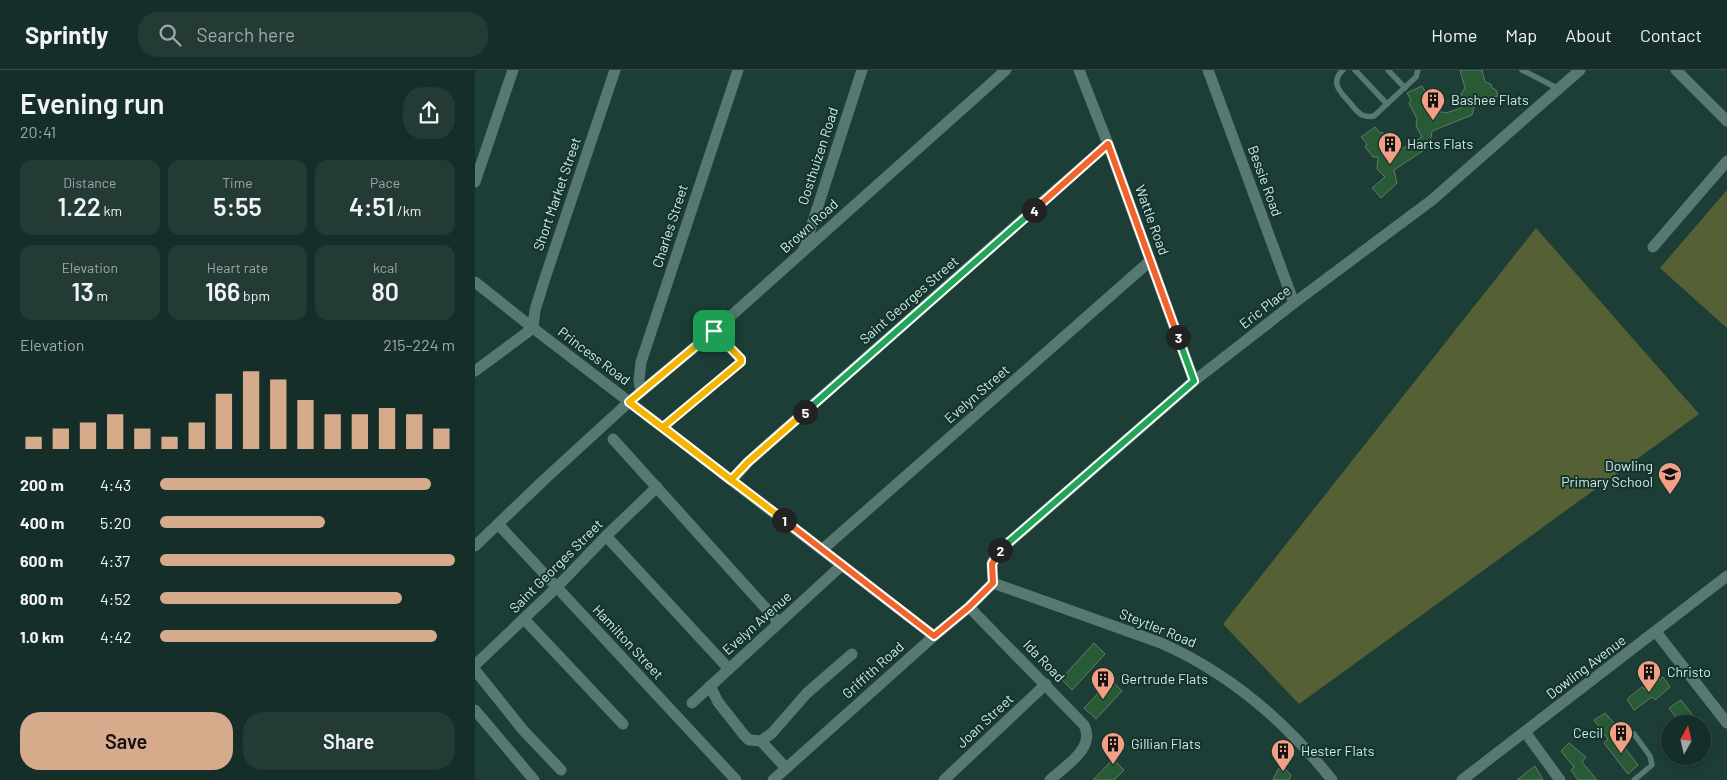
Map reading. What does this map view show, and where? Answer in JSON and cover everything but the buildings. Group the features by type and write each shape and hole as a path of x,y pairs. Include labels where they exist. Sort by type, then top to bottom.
{"street":[{"path":"475,182 513,70"},
{"name":"Short Market Street","path":"533,328 535,310 545,278 615,70"},
{"name":"Charles Street","path":"641,392 639,381 641,362 738,70"},
{"name":"Oosthuizen Road","path":"803,251 862,70"},
{"name":"Brown Road","path":"629,402 714,331 1006,70"},
{"name":"Wattle Road","path":"1079,70 1108,144 1194,381"},
{"name":"Bessie Road","path":"1208,70 1294,303"},
{"name":"Eric Place","path":"993,583 992,564 998,552 1194,381 1294,303 1432,200 1580,70"},
{"path":"1675,70 1727,121"},
{"name":"Saint Georges Street","path":"731,480 748,462 1108,144"},
{"path":"1653,248 1727,161"},
{"name":"Evelyn Street","path":"823,549 1150,261"},
{"name":"Princess Road","path":"475,282 934,636"},
{"path":"475,372 533,328"},
{"path":"475,546 629,402"},
{"path":"613,438 779,623"},
{"name":"Saint Georges Street","path":"475,665 556,588 657,487"},
{"name":"Hamilton Street","path":"498,524 736,780"},
{"path":"607,536 729,668"},
{"name":"Evelyn Avenue","path":"692,703 842,566"},
{"name":"Dowling Avenue","path":"1462,780 1727,576"},
{"name":"Griffith Road","path":"773,780 969,607 993,583"},
{"name":"Steytler Road","path":"993,583 1161,642 1209,667 1232,683 1279,722 1301,744 1331,780"},
{"name":"Ida Road","path":"969,607 1046,684 1084,724 1087,730 1087,742 1084,748 1050,780"},
{"path":"524,619 623,724"},
{"path":"1656,632 1726,721"},
{"path":"761,741 772,732 807,693 852,654"},
{"path":"475,670 523,730 561,770"},
{"name":"Joan Street","path":"944,780 1046,684"},
{"path":"710,686 718,702 744,736 749,740 761,741 786,768"},
{"path":"475,710 534,780"},
{"path":"1525,732 1560,780"}],"lane":[{"path":"1343,70 1338,74 1337,88 1361,115 1368,117 1375,116 1405,88 1416,77 1418,70"},
{"path":"1355,70 1387,104"},
{"path":"1388,70 1405,88"},
{"path":"1522,70 1559,89"},
{"path":"663,427 741,362 741,359 714,331"},
{"path":"1634,734 1650,756 1651,766 1634,780"}],"green space":[{"path":"1727,190 1727,328 1660,268"},
{"path":"1536,228 1699,414 1299,704 1223,624"}],"place":[{"name":"Bashee Flats","path":"1433,121"},
{"name":"Harts Flats","path":"1390,165"},
{"name":"Dowling Primary School","path":"1670,495"},
{"name":"Christo","path":"1649,693"},
{"name":"Gertrude Flats","path":"1103,700"},
{"name":"Cecil","path":"1621,754"},
{"name":"Gillian Flats","path":"1113,765"},
{"name":"Hester Flats","path":"1283,772"}],"route":[{"path":"1108,144 1194,381 998,552 994,557 991,570 993,583 969,607 934,636 629,402 714,331 741,359 741,362 663,427 731,480 748,462 1108,144"}]}
